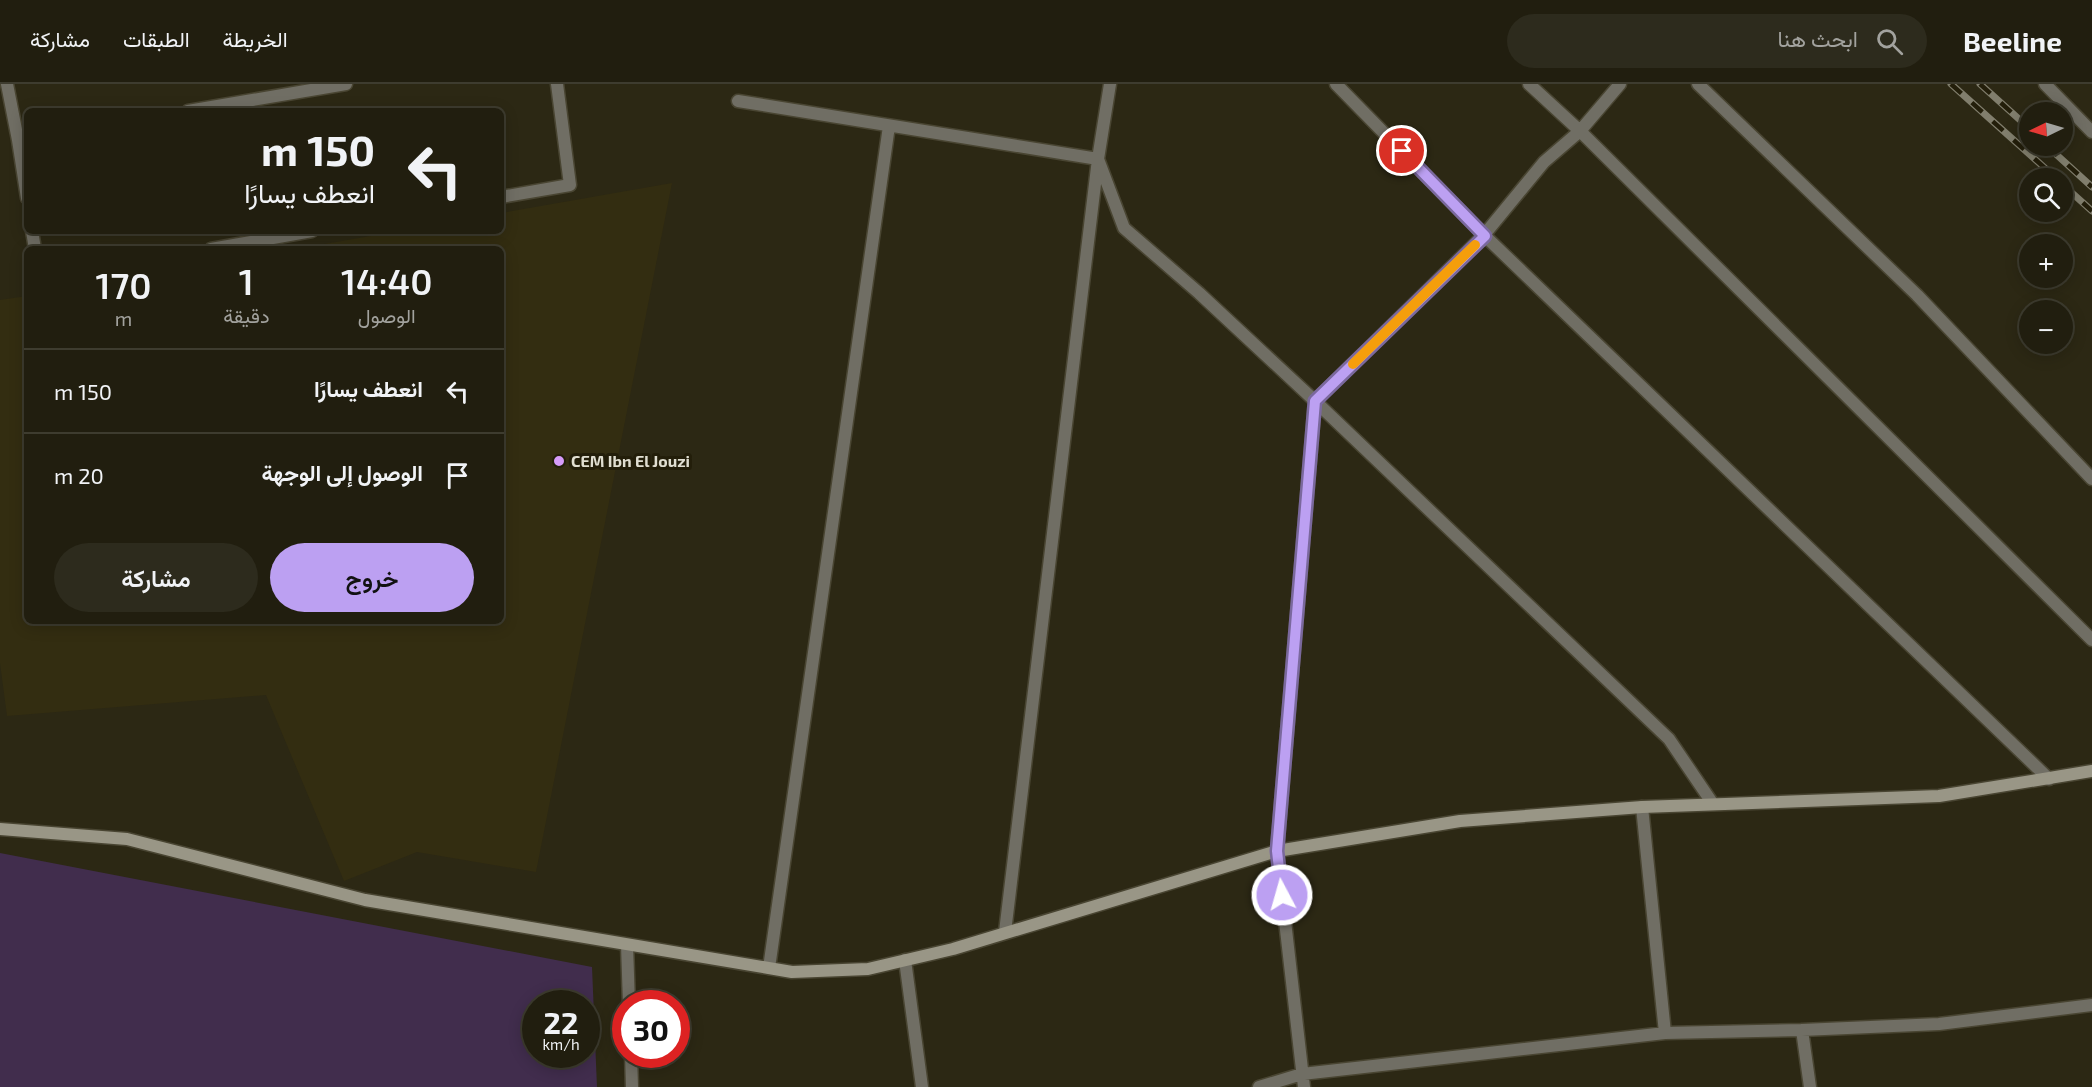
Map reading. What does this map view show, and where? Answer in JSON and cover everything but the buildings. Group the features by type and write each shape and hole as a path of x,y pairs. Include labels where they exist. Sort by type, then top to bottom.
{"main road":[{"path":"0,829 127,839 365,900 792,972 868,969 953,949 1277,851 1460,821 1642,807 1939,796 2092,771"}],"street":[{"path":"7,84 23,139"},
{"path":"206,108 346,84"},
{"path":"504,196 570,185 557,84"},
{"path":"1005,932 1098,159 1110,84"},
{"path":"1336,84 1485,236 2049,779"},
{"path":"1529,84 1580,131 2092,640"},
{"path":"1304,1087 1277,851 1315,401 1485,236 1545,162 1580,131 1620,84"},
{"path":"1698,84 1917,295 2092,479"},
{"path":"2045,84 2092,132"},
{"path":"738,101 1098,159"},
{"path":"769,968 889,126"},
{"path":"1098,159 1124,228 1199,293 1315,401 1669,739 1713,804"},
{"path":"228,246 295,234"},
{"path":"1642,807 1665,1033"},
{"path":"627,945 629,990"},
{"path":"905,960 922,1087"},
{"path":"1259,1087 1302,1074 1665,1033 1939,1024 2092,1005"},
{"path":"1802,1030 1810,1087"},
{"path":"631,1068 632,1087"}],"shaded area":[{"name":"CEM Ibn El Jouzi","path":"672,183 536,872 417,852 344,881 266,695 7,716 0,663 0,300 24,296 24,624 504,624 504,246 313,246 382,234 504,234 504,212"},
{"path":"0,853 592,967 593,990 522,990 522,1068 596,1068 597,1087 0,1087"}],"railway":[{"path":"1951,84 2045,168"},
{"path":"1980,84 2019,119"},
{"path":"2058,156 2092,187"},
{"path":"2073,194 2092,211"}],"slow traffic":[{"path":"1353,364 1475,245"}],"place":[{"name":"CEM Ibn El Jouzi","path":"559,461"}],"route":[{"path":"1282,895 1277,851 1315,401 1485,236 1402,151"}]}
